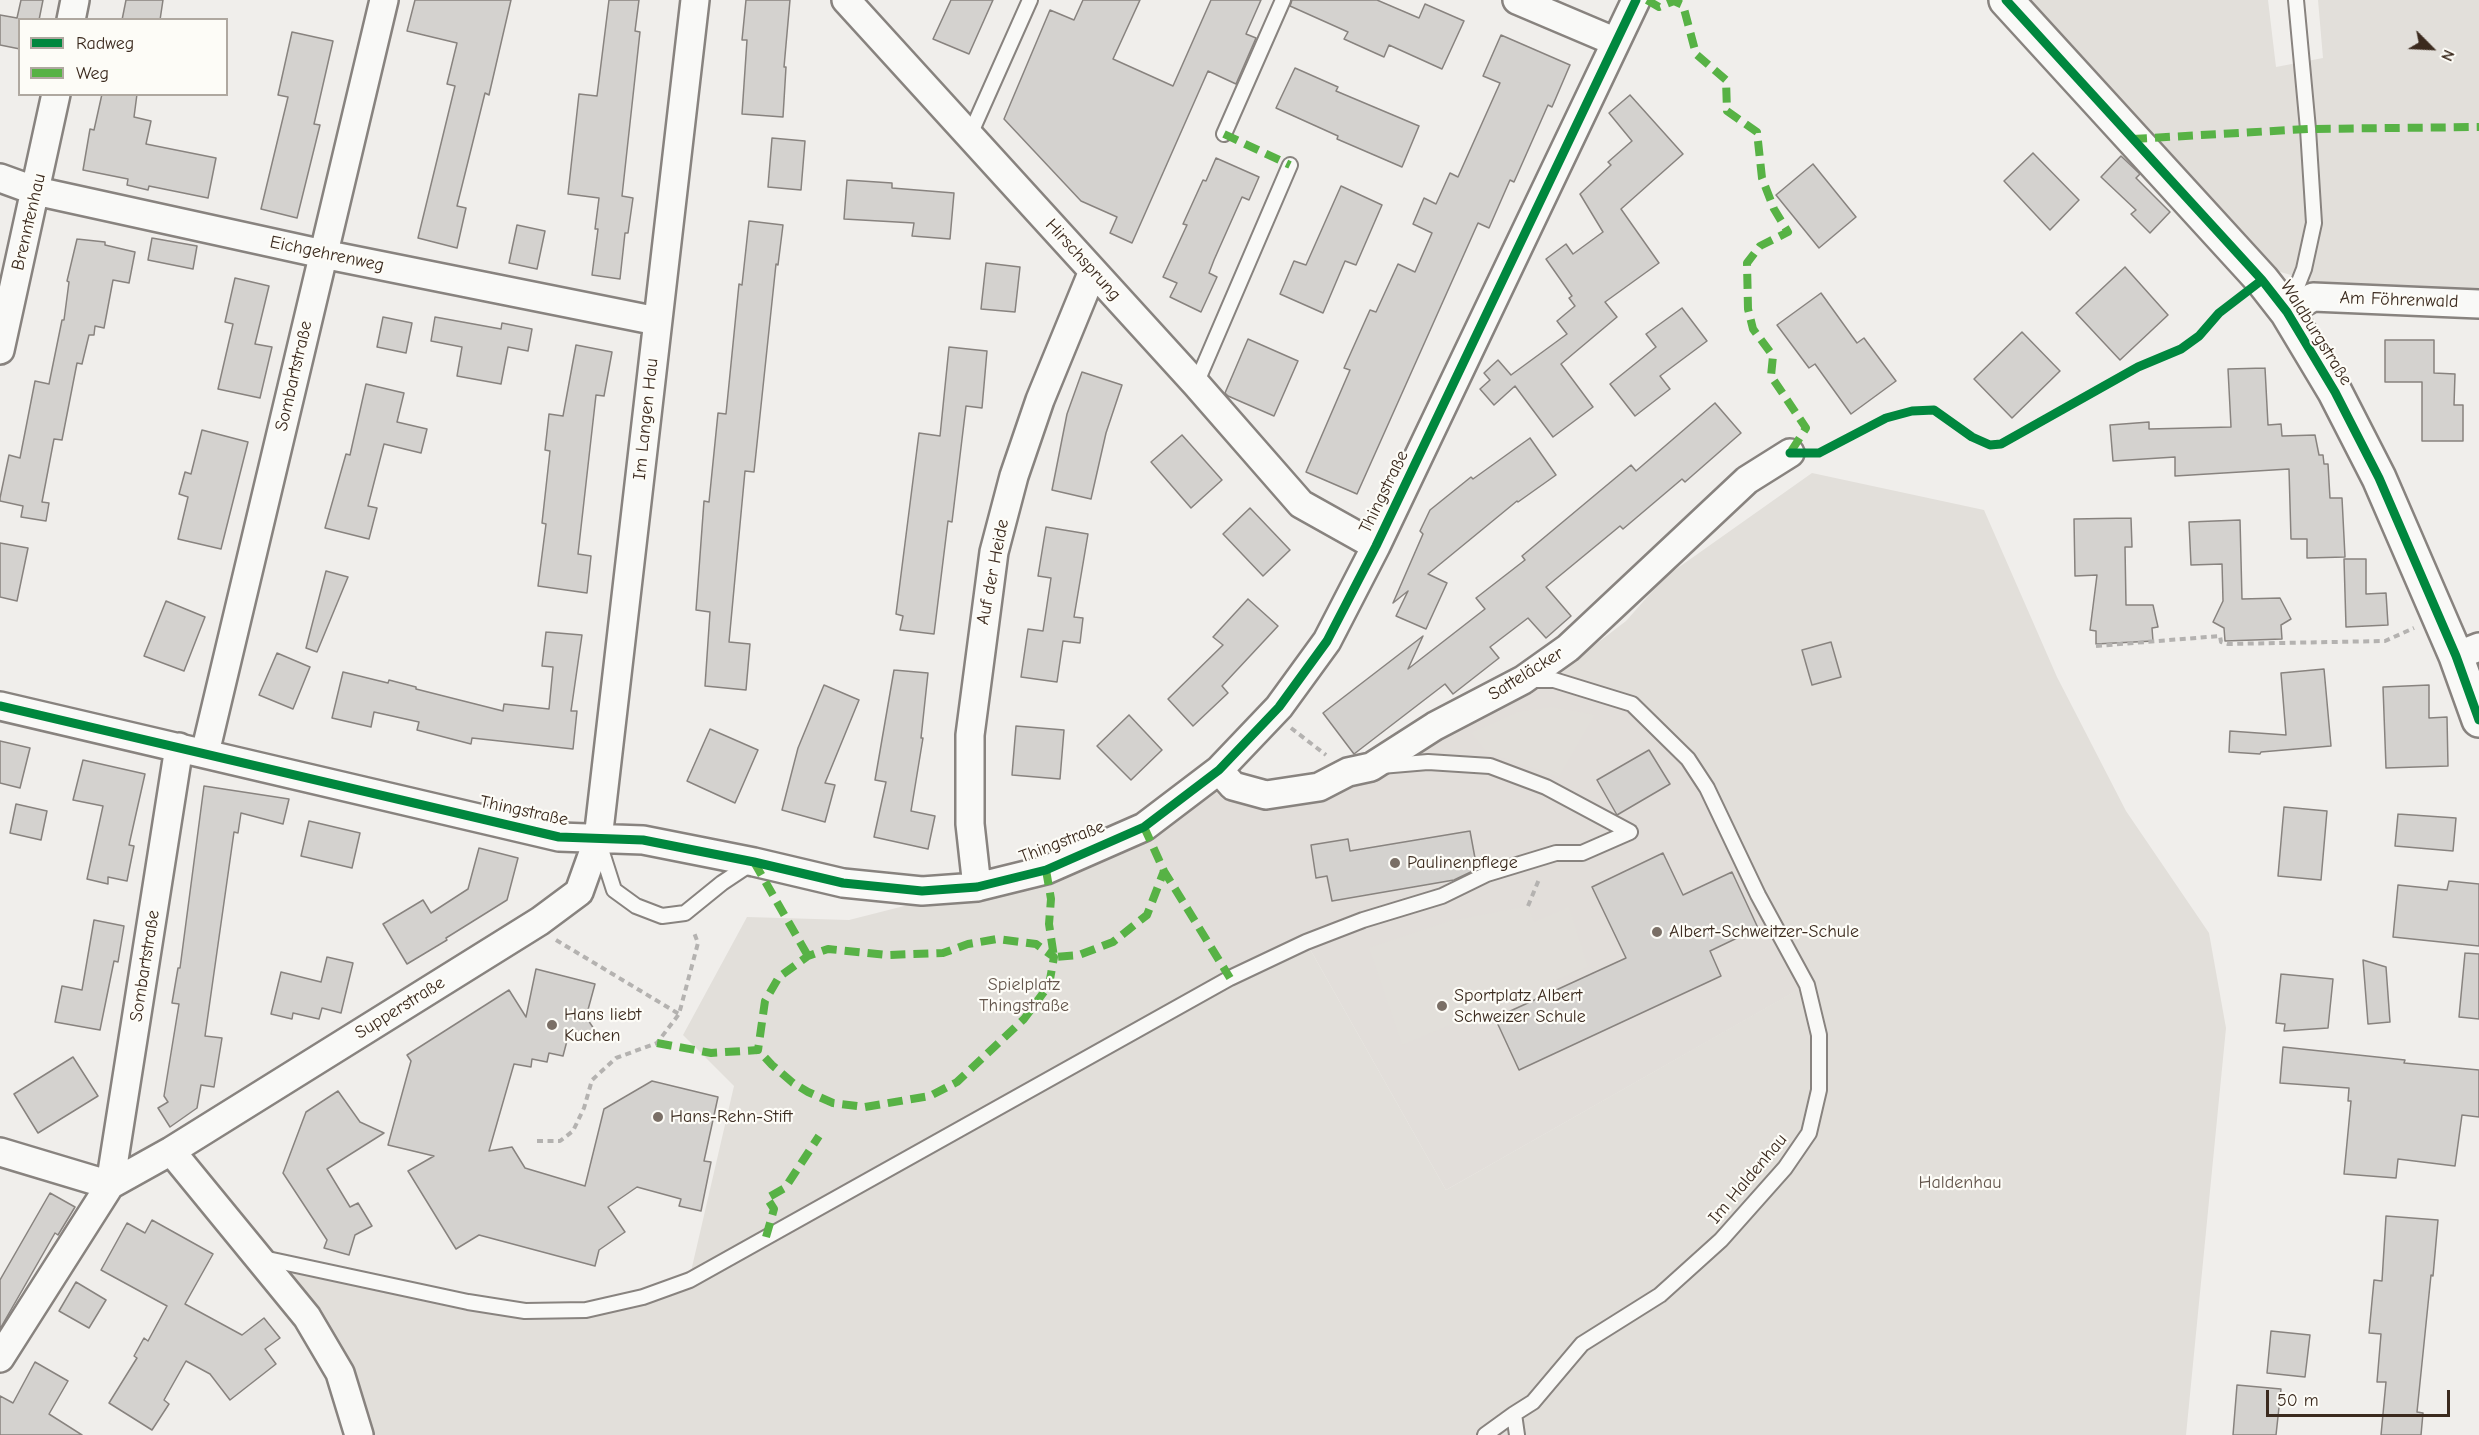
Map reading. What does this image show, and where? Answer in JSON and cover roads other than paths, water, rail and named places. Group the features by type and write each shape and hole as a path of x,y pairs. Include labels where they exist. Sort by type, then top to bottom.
{"street":[{"path":"71,18 75,0"},
{"name":"Sombartstraße","path":"110,1185 192,750 323,254 384,0"},
{"name":"Im Langen Hau","path":"598,839 695,0"},
{"name":"Hirschsprung","path":"846,0 1196,384 1301,504 1376,546"},
{"path":"1517,0 1616,42"},
{"name":"Thingstraße","path":"0,706 559,837 643,840 754,862 843,883 922,891 977,887 1046,870 1144,827 1219,770 1280,707 1327,641 1376,546 1636,0"},
{"name":"Waldburgstraße","path":"2006,0 2030,15 2262,280 2287,312 2335,392 2379,478 2440,617 2468,652 2479,720"},
{"name":"Brenntenhau","path":"0,350 56,96"},
{"name":"Eichgehrenweg","path":"0,178 36,191 323,254 657,321"},
{"name":"Auf der Heide","path":"977,887 970,824 970,735 994,552 1014,476 1040,400 1093,271"},
{"name":"Am Föhrenwald","path":"2287,312 2313,297 2479,304"},
{"name":"Satteläcker","path":"1219,770 1233,786 1266,795 1319,787 1359,770 1435,726 1523,680 1568,648 1747,480 1790,453"},
{"name":"Supperstraße","path":"0,1358 110,1185 171,1151 540,921 579,892 598,839"},
{"path":"171,1151 307,1317 340,1373 359,1435"},
{"path":"0,1152 110,1185"}],"lane":[{"path":"969,137 1030,0"},
{"path":"1224,134 1283,0"},
{"path":"2287,312 2304,269 2314,224 2296,0"},
{"path":"1196,384 1290,165"},
{"name":"Im Haldenhau","path":"1485,1435 1533,1402 1582,1344 1660,1295 1721,1240 1785,1168 1809,1132 1819,1090 1819,1035 1806,985 1758,895 1707,788 1688,759 1632,704 1554,680 1523,680"},
{"path":"258,1257 468,1302 525,1311 586,1310 643,1297 690,1280 1230,978 1287,951 1362,920 1442,896 1487,874 1556,853 1582,853 1630,832 1545,787 1490,766 1428,762 1359,770"},
{"path":"598,839 614,890 636,906 662,916 685,913 722,883 754,862"},
{"path":"1514,1414 1517,1435"}],"place":[{"name":"Paulinenpflege","path":"1395,863"},
{"name":"Albert-Schweitzer-Schule","path":"1657,932"},
{"name":"Sportplatz Albert Schweizer Schule","path":"1442,1006"},
{"name":"Hans liebt Kuchen","path":"552,1025"},
{"name":"Hans-Rehn-Stift","path":"658,1117"}],"park label":[{"name":"Spielplatz Thingstraße","path":"1024,995"},
{"name":"Haldenhau","path":"1960,1183"}]}
